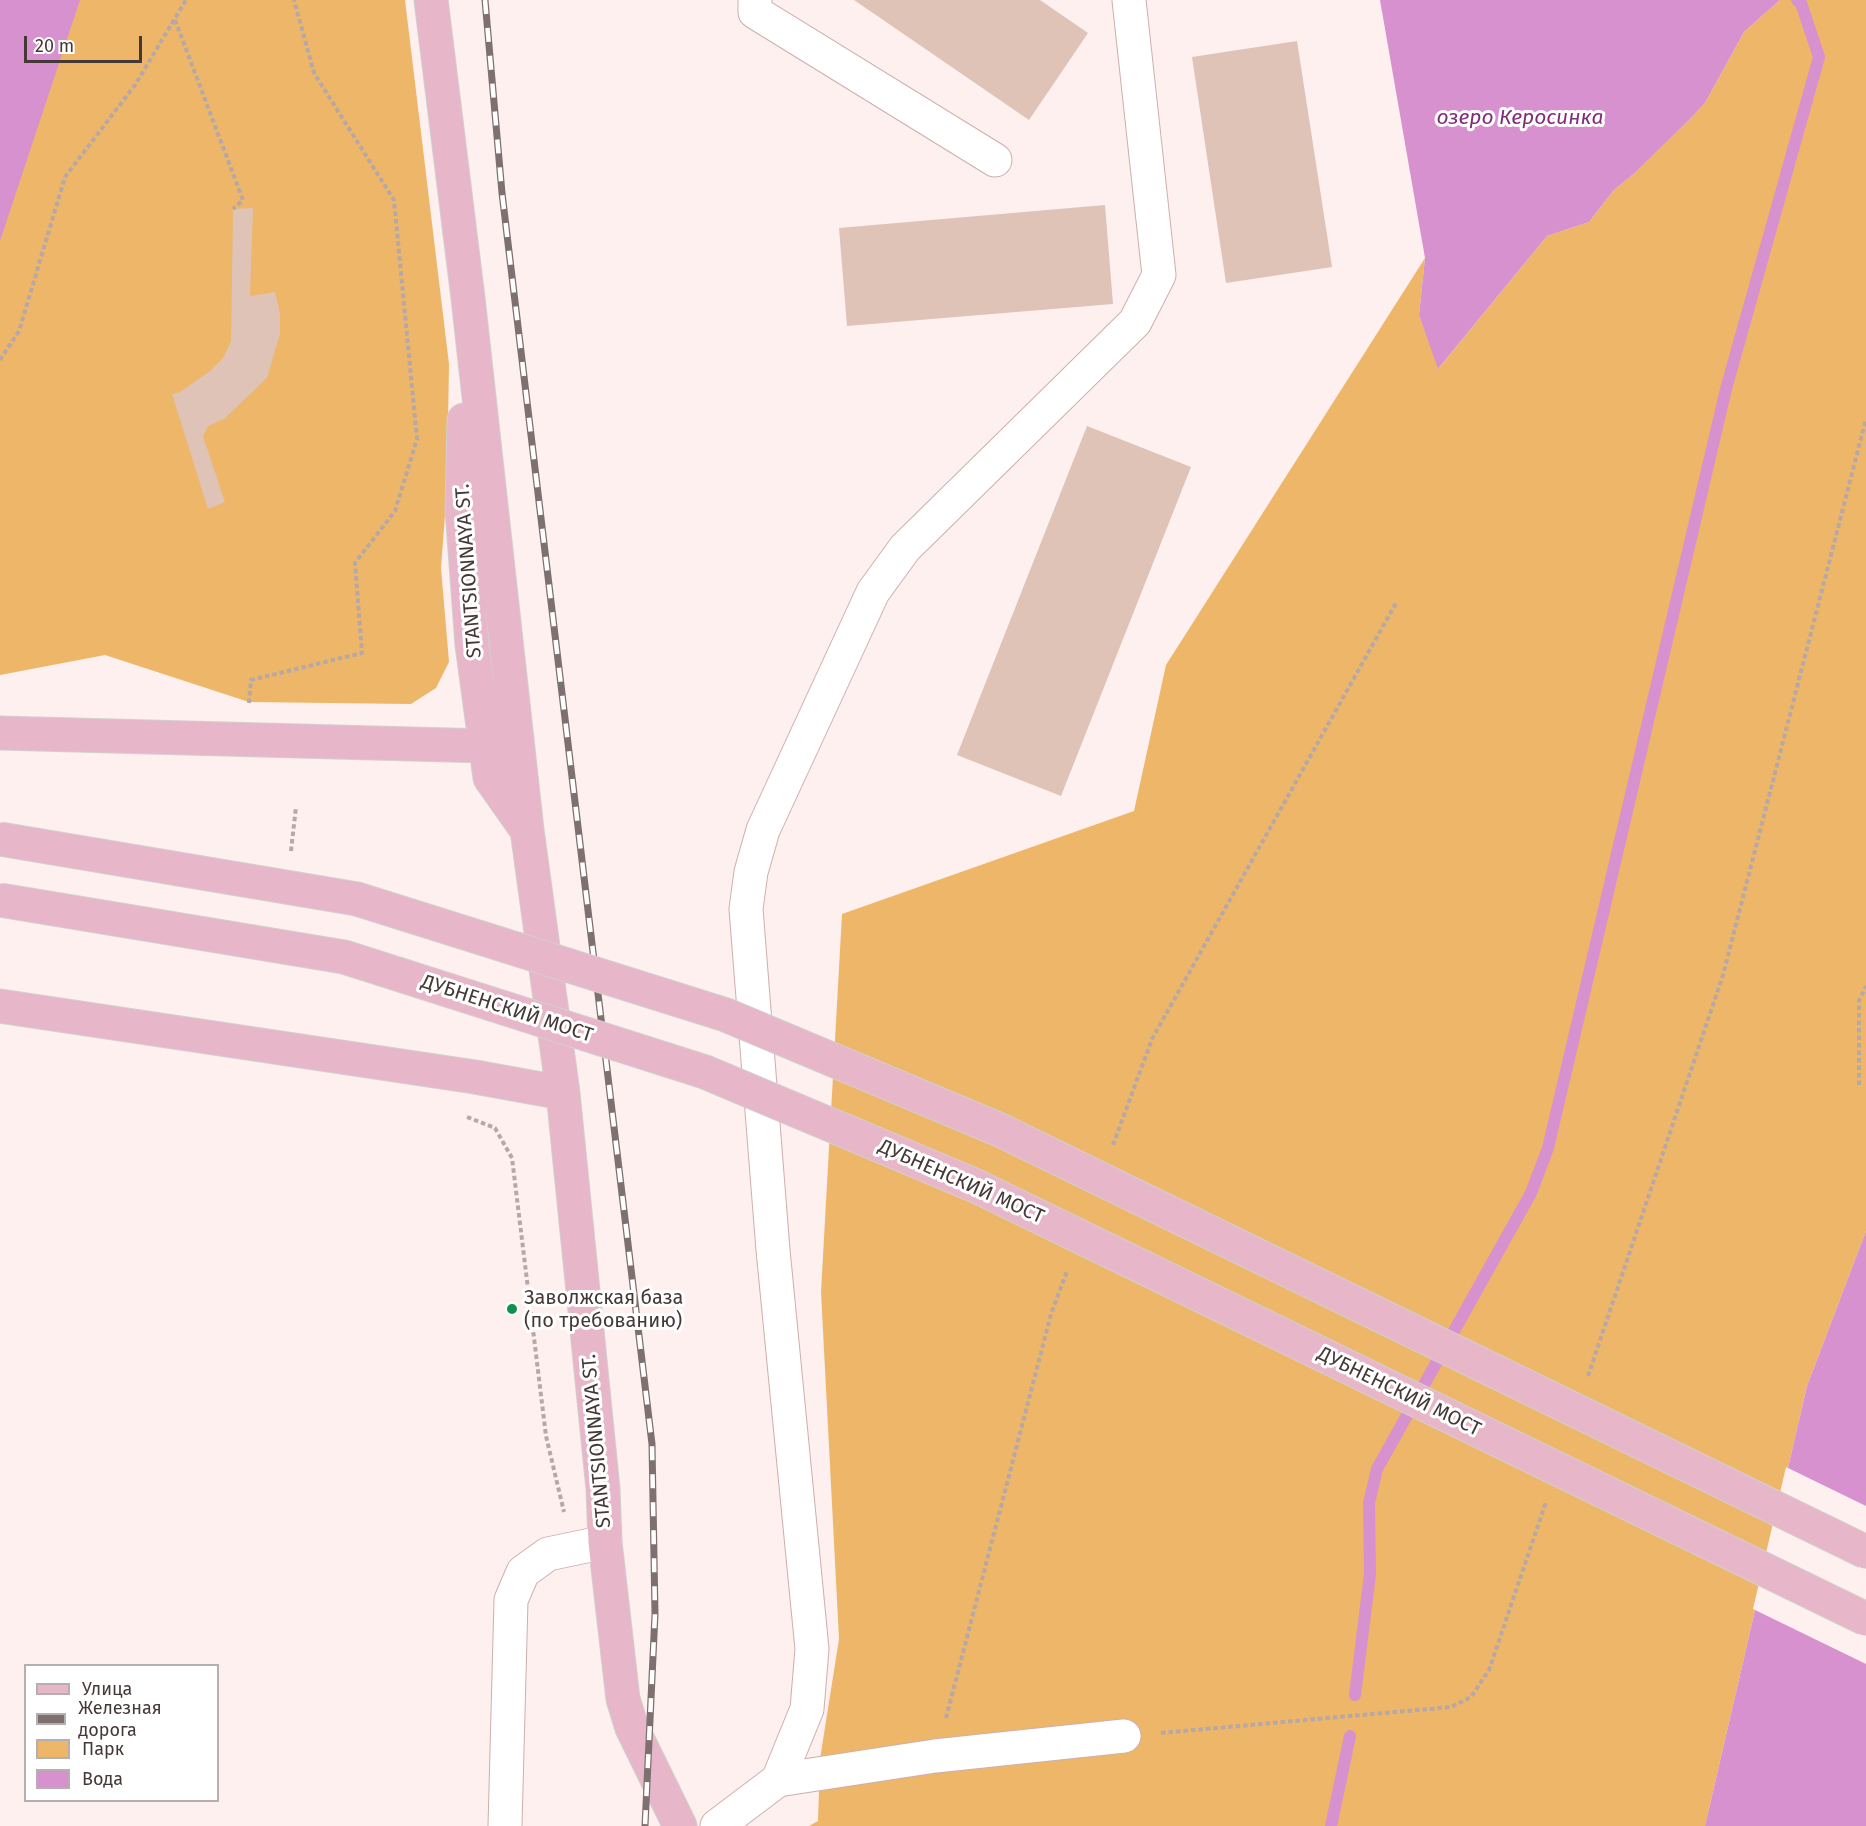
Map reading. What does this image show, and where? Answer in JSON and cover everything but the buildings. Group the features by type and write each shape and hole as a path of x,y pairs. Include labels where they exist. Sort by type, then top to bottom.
{"main road":[{"name":"STANTSIONNAYA ST.","path":"431,0 468,298 527,830 563,1093 622,1699 632,1728 680,1826"},
{"name":"STANTSIONNAYA ST.","path":"468,298 462,510 472,645 490,778 527,830"},
{"path":"0,733 486,746"},
{"path":"0,839 357,899 726,1015 1000,1130 1866,1552"},
{"name":"ДУБНЕНСКИЙ МОСТ","path":"0,900 344,957 705,1072 976,1186 1866,1619"},
{"path":"0,1006 476,1077 563,1093"}],"lane":[{"path":"755,0 755,12 995,160"},
{"path":"778,1780 807,1709 812,1649 773,1250 746,909 751,872 763,830 873,592 905,548 1135,322 1159,275 1129,0"},
{"path":"505,1826 511,1600 523,1572 548,1554 605,1542"},
{"path":"717,1826 778,1780 935,1756 1124,1736"}],"path":[{"path":"0,360 19,331 65,177 135,85 186,0"},
{"path":"248,713 251,680 362,653 355,563 395,511 417,439 394,200 314,73 294,0"},
{"path":"175,20 243,200 234,209"},
{"path":"1587,1379 1723,975 1866,419"},
{"path":"291,853 296,807"},
{"path":"1859,1085 1858,1001 1866,986"},
{"path":"467,1118 495,1128 512,1158 546,1436 573,1549"},
{"path":"1124,1736 1450,1707 1472,1697 1490,1670 1550,1491"}],"green space":[{"path":"0,0 405,0 449,364 447,488 441,568 449,662 436,688 411,704 249,702 105,655 0,675"},
{"path":"1780,0 1866,0 1866,1231 1807,1386 1705,1826 809,1826 818,1821 820,1759 839,1639 821,1292 842,914 1134,811 1166,665 1425,258 1419,315 1439,368 1547,236 1589,222 1614,190 1636,172 1705,103 1744,32"}],"water":[{"path":"0,0 80,0 0,241"},
{"name":"озеро Керосинка","path":"1380,0 1780,0 1744,32 1705,103 1636,172 1614,190 1589,222 1547,236 1438,369 1419,315 1425,258"},
{"path":"1866,1231 1866,1826 1705,1826 1807,1386"}],"pier":[{"path":"1786,1467 1866,1506 1866,1664 1753,1609"}],"waterway":[{"path":"1355,1695 1370,1574 1369,1503 1377,1469 1531,1193 1548,1148 1726,389 1819,57 1801,3 1797,0"},
{"path":"1331,1826 1350,1736"}],"railway":[{"path":"485,0 502,193 652,1444 655,1614 645,1826"}],"place":[{"name":"Заволжская база (по требованию)","path":"512,1309"}]}
